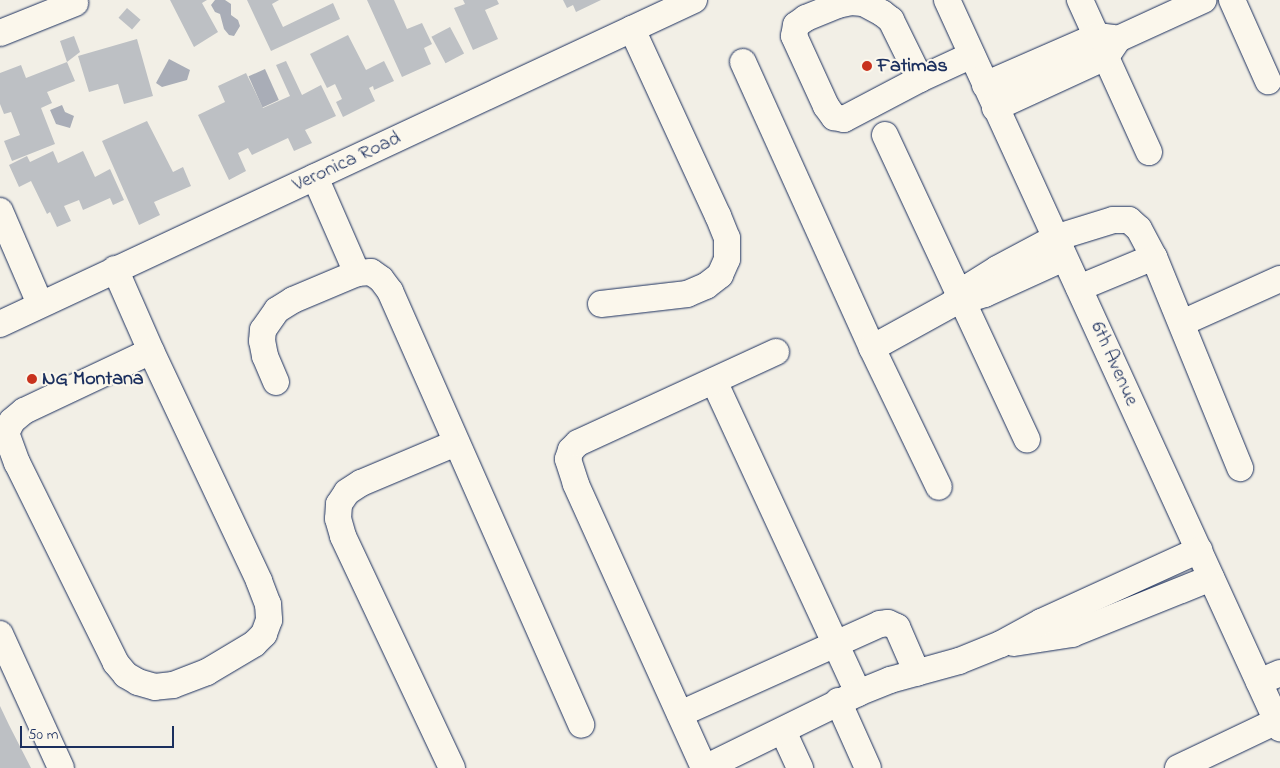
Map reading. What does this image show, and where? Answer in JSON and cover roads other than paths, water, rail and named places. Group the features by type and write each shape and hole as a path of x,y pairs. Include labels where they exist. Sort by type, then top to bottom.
{"street":[{"name":"6th Avenue","path":"947,0 1211,578 1270,677 1278,725"},
{"path":"1080,0 1107,44 1149,152"},
{"path":"990,96 1203,0"},
{"path":"1232,0 1268,81"},
{"path":"920,79 891,20 863,3 851,2 838,5 806,18 796,25 794,36 826,106 834,117 844,118 972,55"},
{"path":"0,33 75,3"},
{"name":"Veronica Road","path":"0,324 632,29 679,3"},
{"path":"601,304 687,294 706,286 720,275 727,259 727,238 718,216 632,29"},
{"path":"743,62 872,348 939,487"},
{"path":"885,135 958,300 1027,438"},
{"path":"315,177 357,273"},
{"path":"0,211 40,304"},
{"path":"872,348 1000,277 1113,220 1129,220 1139,229 1154,258 1240,468"},
{"path":"1079,288 1154,258"},
{"path":"115,269 259,580 268,604 269,620 264,634 254,644 207,672 173,685 155,687 138,682 126,675 116,663 8,467 6,433 12,421 24,411 152,352"},
{"path":"276,382 265,356 262,341 263,330 268,320 277,310 293,300 357,273 371,272 381,278 390,291 581,725"},
{"path":"1182,323 1280,279"},
{"path":"776,352 578,443 571,450 568,459 576,484 704,768 783,731 848,697 917,673 959,661 1001,644 1041,622 1199,550"},
{"path":"714,381 836,644 848,697 868,768"},
{"path":"452,768 342,536 338,519 339,504 347,492 361,483 456,443"},
{"path":"1001,644 1072,634 1211,578"},
{"path":"680,714 880,624 893,624 900,631 917,673"},
{"path":"0,634 61,768"},
{"path":"1178,768 1278,725"},
{"path":"783,731 800,768"}],"place":[{"name":"Fatimas","path":"867,66"},
{"name":"NG Montana","path":"32,379"}]}
